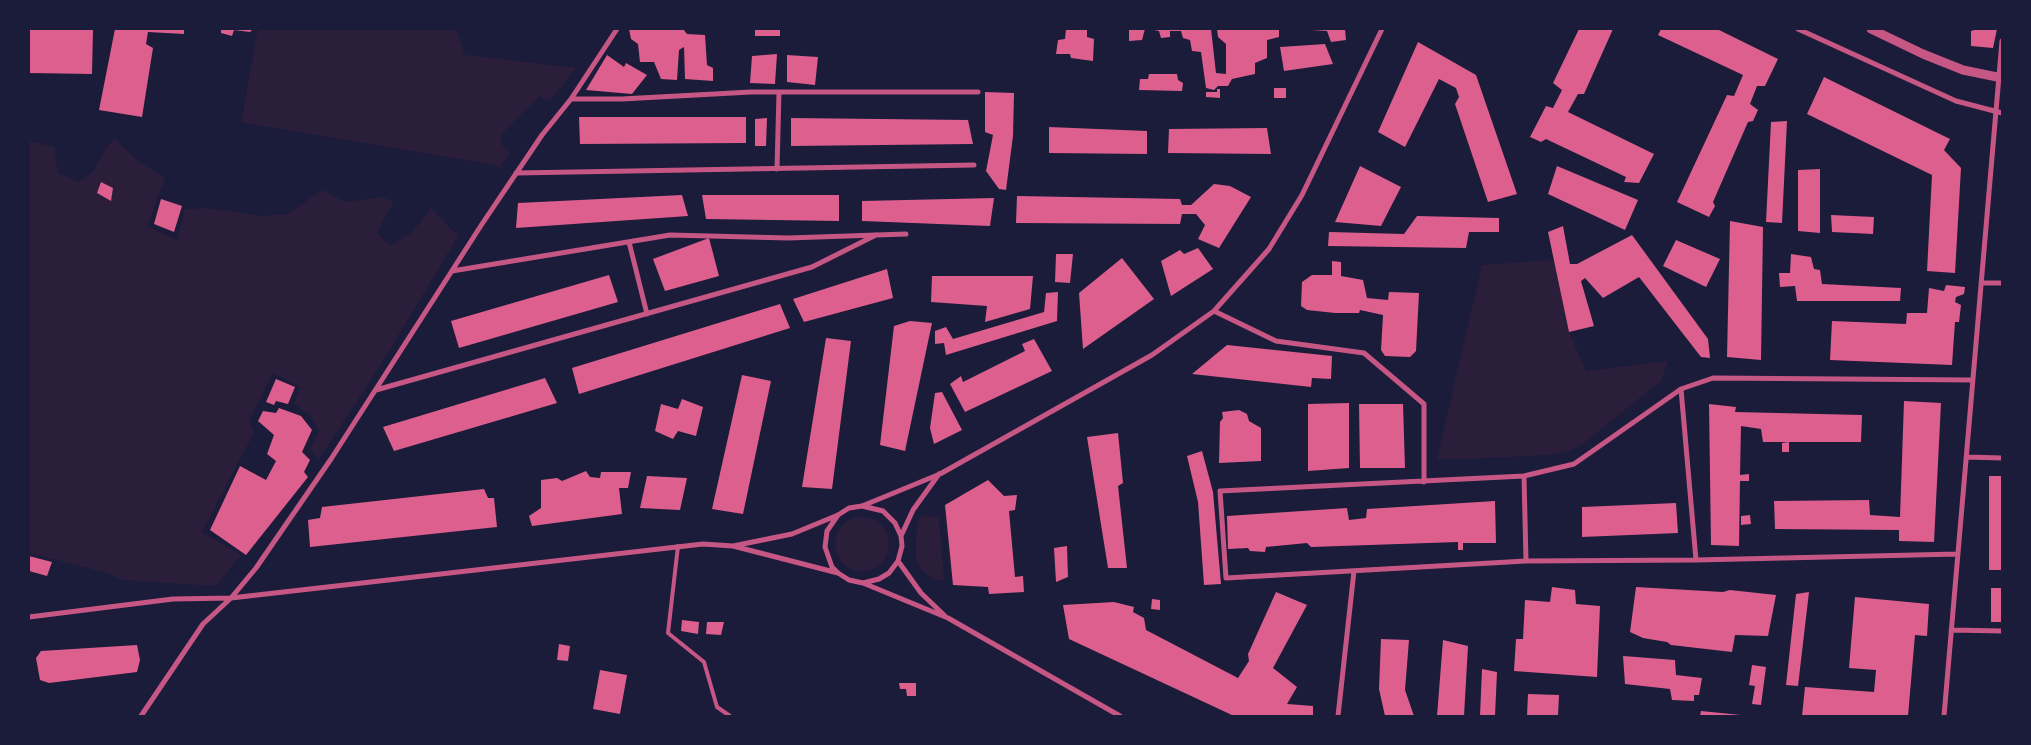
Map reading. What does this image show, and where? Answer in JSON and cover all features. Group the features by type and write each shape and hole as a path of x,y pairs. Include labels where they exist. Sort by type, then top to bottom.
{"street":[{"path":"141,716 203,624 231,598 256,568 331,459 516,173 542,135 571,98 617,29"},
{"path":"733,546 792,534 838,515 849,508 862,506 940,474 1152,355 1214,312 1269,250 1302,195 1382,29"},
{"path":"1798,29 1956,101 2002,113"},
{"path":"1871,29 1923,54 1963,70 2000,78"},
{"path":"1944,716 2002,41"},
{"path":"571,98 622,99 751,92 978,92"},
{"path":"777,169 779,92"},
{"path":"516,173 974,165"},
{"path":"452,271 670,235 788,238 906,234"},
{"path":"375,390 812,267 876,235"},
{"path":"629,242 647,314"},
{"path":"1981,282 2002,283"},
{"path":"1214,312 1276,341 1364,353 1424,404 1424,482"},
{"path":"1958,554 1696,560 1526,561 1226,578 1220,491 1524,476 1574,464 1681,389 1713,378 1972,380"},
{"path":"1681,389 1696,560"},
{"path":"1966,457 2002,458"},
{"path":"901,536 913,510 940,474"},
{"path":"1524,476 1526,561"},
{"path":"862,506 883,511 895,523 901,536 902,546 898,561 889,573 879,579 863,583"},
{"path":"838,515 827,532 825,547 832,567 838,573 849,580 863,583 948,618 1120,716"},
{"path":"29,617 173,599 231,598 702,544 733,546 838,573"},
{"path":"898,561 921,593 948,618"},
{"path":"1338,716 1354,570"},
{"path":"1951,630 2002,631"}],"lane":[{"path":"678,546 668,633 704,662 718,707 730,716"}],"shaded area":[{"path":"258,29 456,29 465,55 576,68 550,101 540,96 501,134 501,144 510,152 500,168 494,165 241,122"},
{"path":"115,139 137,160 165,178 147,226 177,240 185,209 208,208 260,216 288,214 322,190 345,202 381,197 394,201 377,233 391,246 413,231 431,208 458,236 380,366 319,459 310,449 319,431 310,415 294,404 300,387 273,373 249,421 254,433 202,532 241,555 216,586 124,580 104,572 29,553 29,141 54,147 58,173 78,182 93,172 106,148"},
{"path":"1554,260 1569,332 1586,371 1668,361 1661,381 1580,446 1572,450 1549,455 1437,459 1482,265"},
{"path":"922,516 939,517 944,580 934,580 921,569 916,559 916,536 918,522"},
{"path":"857,517 867,517 877,521 885,529 889,544 885,559 877,567 867,571 857,571 847,567 839,559 835,549 835,539 839,529 847,521"}],"building":[{"path":"29,29 93,29 92,74 29,73"},
{"path":"115,29 184,29 184,34 148,32 146,44 153,48 142,117 99,110"},
{"path":"221,29 252,30 250,32 234,30 232,36 221,33"},
{"path":"629,29 683,29 687,34 705,35 707,65 713,68 713,81 685,79 684,47 679,50 677,80 661,79 654,62 640,62 638,44 631,39"},
{"path":"755,29 780,29 780,36 755,36"},
{"path":"1066,29 1087,29 1087,37 1094,39 1093,61 1071,58 1070,54 1056,54 1058,40 1065,39"},
{"path":"1129,29 1145,29 1142,40 1129,41"},
{"path":"1149,29 1211,29 1216,73 1226,74 1226,44 1218,37 1217,29 1279,29 1279,37 1267,40 1267,58 1255,63 1255,74 1232,79 1228,86 1218,86 1214,90 1206,88 1201,52 1192,51 1190,40 1183,38 1181,31 1170,31 1170,37 1161,38 1159,31"},
{"path":"1311,29 1345,29 1346,40 1331,42 1327,31"},
{"path":"1579,29 1613,29 1584,94 1578,94 1568,112 1654,154 1639,183 1624,182 1626,177 1546,139 1541,142 1530,137 1546,106 1553,108 1562,90 1553,83"},
{"path":"1661,29 1717,29 1778,59 1765,86 1757,86 1750,104 1758,110 1753,121 1748,122 1713,202 1715,206 1709,217 1677,202 1727,95 1734,96 1743,75 1658,35"},
{"path":"1997,29 1993,48 1971,46 1971,31"},
{"path":"1418,42 1476,75 1517,194 1488,202 1455,104 1459,97 1456,88 1439,79 1405,147 1378,132"},
{"path":"1325,44 1333,64 1284,71 1280,47"},
{"path":"777,54 775,84 750,83 752,56"},
{"path":"607,55 624,67 626,63 647,75 632,94 586,90"},
{"path":"787,55 818,57 815,85 787,82"},
{"path":"1149,74 1177,74 1178,80 1183,83 1182,91 1139,90 1140,79 1148,79"},
{"path":"1824,77 1950,139 1944,150 1961,168 1955,273 1927,271 1932,175 1807,114"},
{"path":"1274,88 1286,88 1286,98 1274,98"},
{"path":"1217,89 1220,89 1220,98 1206,97 1206,92 1217,92"},
{"path":"985,92 1014,93 1013,136 1006,190 999,189 986,171 993,135 985,132"},
{"path":"579,117 746,117 746,143 580,144"},
{"path":"767,118 766,146 755,146 755,119"},
{"path":"791,118 968,120 973,144 791,146"},
{"path":"1787,121 1782,223 1766,222 1771,122"},
{"path":"1049,127 1147,131 1147,154 1049,153"},
{"path":"1267,128 1271,154 1168,153 1169,129"},
{"path":"1360,166 1401,187 1381,226 1335,222"},
{"path":"1557,166 1638,200 1625,230 1548,194"},
{"path":"1820,169 1820,233 1798,231 1798,170"},
{"path":"101,182 113,188 111,201 97,193"},
{"path":"1214,184 1230,186 1251,197 1219,248 1198,239 1205,225 1196,214 1182,214 1180,224 1016,223 1017,196 1180,199 1182,205 1191,205"},
{"path":"682,195 688,216 516,228 518,203"},
{"path":"702,195 839,195 839,221 706,219"},
{"path":"994,198 990,226 862,221 862,201"},
{"path":"161,199 182,206 174,232 154,224"},
{"path":"1831,215 1874,217 1873,234 1832,232"},
{"path":"1417,216 1499,218 1499,232 1469,232 1466,248 1328,246 1329,232 1404,234"},
{"path":"1730,221 1763,227 1761,360 1727,357"},
{"path":"1563,226 1570,264 1577,264 1632,235 1708,339 1710,358 1701,357 1639,277 1603,298 1585,278 1581,281 1594,326 1569,332 1548,232"},
{"path":"709,238 719,276 665,291 653,259"},
{"path":"1676,240 1720,259 1706,287 1663,266"},
{"path":"1198,248 1213,269 1171,296 1161,261 1180,250 1184,254"},
{"path":"1056,254 1073,254 1070,283 1055,282"},
{"path":"1791,254 1811,257 1814,269 1820,270 1822,284 1901,288 1900,301 1797,301 1795,286 1780,287 1779,273 1790,273"},
{"path":"1122,258 1154,299 1083,349 1079,293"},
{"path":"1332,261 1341,262 1341,276 1363,280 1367,298 1388,300 1389,292 1419,293 1416,351 1410,357 1385,356 1381,350 1383,315 1360,310 1359,313 1335,313 1307,310 1301,306 1302,282 1312,275 1332,275"},
{"path":"887,269 893,298 804,322 793,299"},
{"path":"609,275 618,302 459,348 451,321"},
{"path":"932,276 1033,276 1030,309 985,322 987,306 931,302"},
{"path":"1946,285 1965,287 1964,294 1956,297 1955,302 1961,305 1959,322 1955,322 1952,365 1830,360 1832,321 1906,324 1907,313 1927,313 1929,288 1944,291"},
{"path":"1058,292 1057,321 946,355 944,343 935,344 935,331 946,327 953,339 1044,312 1046,293"},
{"path":"780,304 790,328 579,394 572,368"},
{"path":"910,321 932,323 905,451 880,445 894,326"},
{"path":"826,338 851,341 832,489 802,487"},
{"path":"1034,339 1052,371 965,412 950,384 961,376 963,382 1025,351 1022,344"},
{"path":"1227,345 1332,356 1331,379 1312,378 1311,387 1192,374"},
{"path":"742,375 771,381 743,514 712,509"},
{"path":"545,378 557,403 394,451 383,427"},
{"path":"276,379 295,387 288,404 276,401 274,405 266,402"},
{"path":"942,392 962,430 934,444 930,428 935,393"},
{"path":"682,399 703,407 696,436 678,431 673,439 655,431 661,404 678,409"},
{"path":"1904,401 1941,403 1934,542 1899,541 1899,530 1775,529 1774,501 1869,500 1870,515 1900,517"},
{"path":"1349,403 1349,468 1308,471 1308,404"},
{"path":"1359,404 1403,404 1405,468 1360,468"},
{"path":"1709,404 1736,407 1735,412 1862,415 1861,442 1763,442 1761,429 1741,426 1740,475 1749,474 1749,481 1740,481 1739,546 1711,545"},
{"path":"279,408 301,416 312,430 302,452 310,460 304,472 308,477 246,555 210,530 240,466 266,480 276,461 267,454 274,435 258,421 263,411 276,413"},
{"path":"1239,410 1247,414 1249,421 1261,428 1261,461 1219,463 1222,412"},
{"path":"1118,433 1123,483 1118,486 1127,568 1108,568 1087,437"},
{"path":"1789,442 1789,452 1782,452 1782,443"},
{"path":"1202,451 1213,492 1221,584 1204,585 1198,502 1187,456"},
{"path":"586,471 590,477 600,478 601,472 631,472 628,488 619,488 622,514 532,526 529,516 541,508 541,480 557,478 562,481"},
{"path":"647,476 687,478 680,510 640,508"},
{"path":"1989,476 2002,476 2002,570 1989,570"},
{"path":"988,480 1004,496 1017,495 1015,510 1009,511 1015,577 1023,576 1024,592 989,594 988,587 953,585 945,505"},
{"path":"484,489 488,498 494,498 497,527 310,547 308,520 320,518 322,507"},
{"path":"1495,501 1496,543 1463,543 1463,550 1458,550 1458,542 1311,547 1307,543 1266,547 1265,552 1250,551 1248,548 1228,549 1227,516 1347,508 1349,520 1366,518 1367,509"},
{"path":"1676,503 1678,533 1582,537 1582,507"},
{"path":"1750,515 1751,524 1741,525 1741,516"},
{"path":"1067,546 1068,577 1056,582 1054,548"},
{"path":"29,556 52,562 47,576 29,571"},
{"path":"1552,587 1575,590 1576,604 1600,606 1597,677 1514,671 1516,639 1523,639 1525,600 1550,602"},
{"path":"1636,587 1723,592 1730,590 1776,595 1768,636 1735,635 1732,652 1671,645 1667,642 1643,638 1630,632"},
{"path":"1991,588 2002,588 2002,622 1991,622"},
{"path":"1276,592 1307,605 1273,668 1297,687 1287,704 1313,706 1313,716 1234,716 1069,639 1063,605 1114,602 1134,607 1133,612 1144,618 1146,630 1238,678 1249,661 1248,654"},
{"path":"1809,592 1798,686 1786,685 1796,594"},
{"path":"1855,597 1929,604 1927,636 1915,635 1908,716 1802,716 1805,687 1874,692 1876,670 1849,668"},
{"path":"1152,599 1160,600 1160,610 1151,609"},
{"path":"682,620 699,622 698,634 681,631"},
{"path":"707,622 724,622 721,635 706,634"},
{"path":"1381,639 1409,640 1405,690 1414,716 1385,716 1379,689"},
{"path":"1443,640 1468,646 1464,716 1437,716"},
{"path":"559,644 570,646 568,661 557,660"},
{"path":"137,645 140,660 137,672 49,683 40,680 36,658 41,651"},
{"path":"1623,656 1675,660 1676,675 1702,678 1699,695 1694,695 1694,701 1672,700 1670,689 1625,684"},
{"path":"1752,665 1766,667 1761,705 1752,704 1755,686 1749,685"},
{"path":"1482,669 1497,672 1495,716 1480,716"},
{"path":"600,670 627,675 620,714 593,709"},
{"path":"899,683 916,683 916,696 907,696 906,689 900,689"},
{"path":"1528,694 1559,695 1558,716 1527,716"},
{"path":"1701,711 1741,715 1741,716 1700,716"}]}
